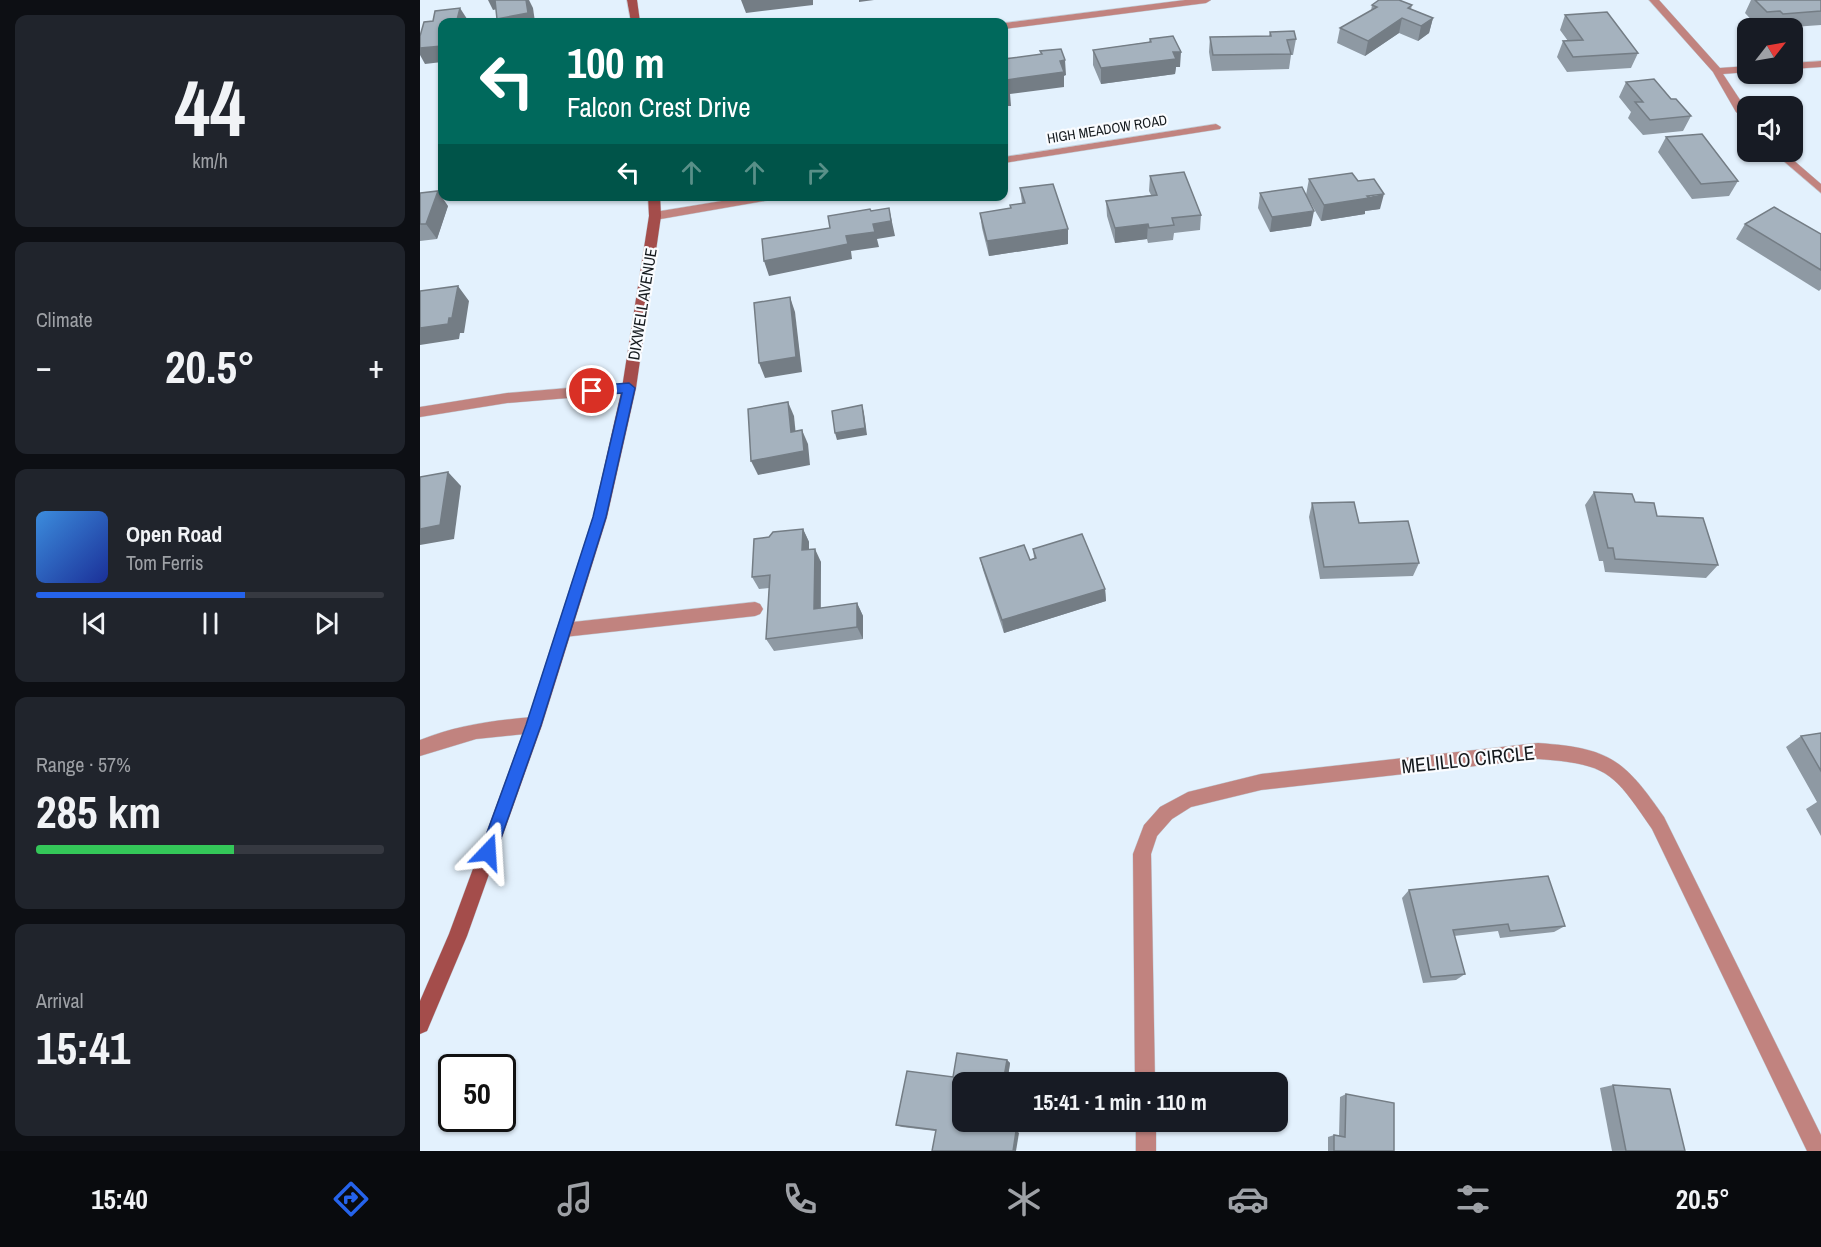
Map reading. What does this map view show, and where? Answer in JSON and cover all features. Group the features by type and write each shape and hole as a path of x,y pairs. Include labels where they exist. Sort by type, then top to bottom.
{"main road":[{"path":"632,0 635,18"},
{"name":"DIXWELL AVENUE","path":"420,1024 458,936 534,725 600,517 629,388 655,216 654,201"}],"street":[{"path":"1008,25 1206,0"},
{"path":"1654,0 1717,71 1737,105"},
{"path":"1803,65 1821,64"},
{"path":"1717,71 1737,70"},
{"name":"HIGH MEADOW ROAD","path":"1008,159 1216,127"},
{"path":"1789,162 1821,190"},
{"path":"655,216 746,201"},
{"path":"420,412 507,398 629,388"},
{"path":"564,630 755,609"},
{"path":"420,748 439,739 487,729 534,725"},
{"name":"MELILLO CIRCLE","path":"1145,1072 1142,854 1150,831 1166,813 1188,800 1261,782 1538,751 1578,753 1609,763 1631,783 1658,824 1818,1151"},
{"path":"1146,1132 1146,1151"}],"building":[{"path":"495,0 526,0 528,13 497,18"},
{"path":"1379,0 1399,0 1412,5 1408,8 1433,18 1421,26 1402,18 1368,41 1340,28 1377,7 1372,5"},
{"path":"1755,0 1821,0 1821,11 1783,14 1780,11 1767,12"},
{"path":"460,8 458,18 438,18 438,46 420,48 420,36 424,22 433,21 435,11"},
{"path":"1607,12 1638,53 1573,57 1563,41 1583,40 1565,15"},
{"path":"1294,31 1296,39 1287,40 1291,54 1213,55 1210,37 1271,36 1270,32"},
{"path":"1173,36 1181,52 1173,52 1176,59 1101,68 1093,50 1151,42 1150,39"},
{"path":"1061,49 1065,60 1060,61 1064,72 1008,80 1008,58 1042,54 1040,51"},
{"path":"1654,79 1671,99 1676,99 1691,116 1650,120 1635,102 1643,102 1626,82"},
{"path":"1702,134 1738,181 1701,184 1666,137"},
{"path":"1184,172 1201,215 1172,218 1174,225 1149,228 1148,224 1115,228 1106,201 1157,195 1150,176"},
{"path":"1352,173 1358,181 1374,179 1384,194 1324,205 1309,179"},
{"path":"1053,184 1068,229 987,241 980,213 1011,208 1010,205 1025,203 1020,188"},
{"path":"1302,187 1314,211 1272,217 1260,193"},
{"path":"438,191 426,224 420,224 420,193"},
{"path":"1774,207 1821,234 1821,270 1745,224"},
{"path":"889,208 891,221 873,224 875,232 846,236 848,244 764,261 762,239 830,228 828,216"},
{"path":"458,286 452,318 449,318 448,324 420,328 420,291"},
{"path":"790,297 796,357 759,363 754,303"},
{"path":"788,402 791,432 802,430 804,451 751,461 748,409"},
{"path":"862,405 865,428 835,433 832,411"},
{"path":"448,472 440,525 420,529 420,477"},
{"path":"1594,492 1632,494 1635,502 1654,503 1657,516 1703,518 1718,565 1615,559 1613,548 1608,548"},
{"path":"1354,502 1359,523 1408,521 1419,563 1324,567 1312,503"},
{"path":"803,529 802,550 815,549 814,609 857,603 857,627 766,639 770,575 752,577 754,539 769,537 773,532"},
{"path":"1082,534 1105,589 1002,620 980,558 1024,545 1030,560 1036,558 1033,549"},
{"path":"1821,733 1821,771 1801,736"},
{"path":"1548,876 1565,926 1510,931 1508,924 1453,930 1465,974 1431,977 1409,890"},
{"path":"957,1053 1007,1060 1005,1072 954,1072"},
{"path":"907,1071 952,1077 952,1132 1016,1132 1013,1151 932,1151 936,1130 896,1125"},
{"path":"1613,1085 1670,1089 1685,1151 1626,1151"},
{"path":"1346,1094 1394,1103 1394,1151 1334,1151 1334,1135 1345,1137"}],"route":[{"path":"488,852 534,725 600,517 629,388 592,391"}]}
